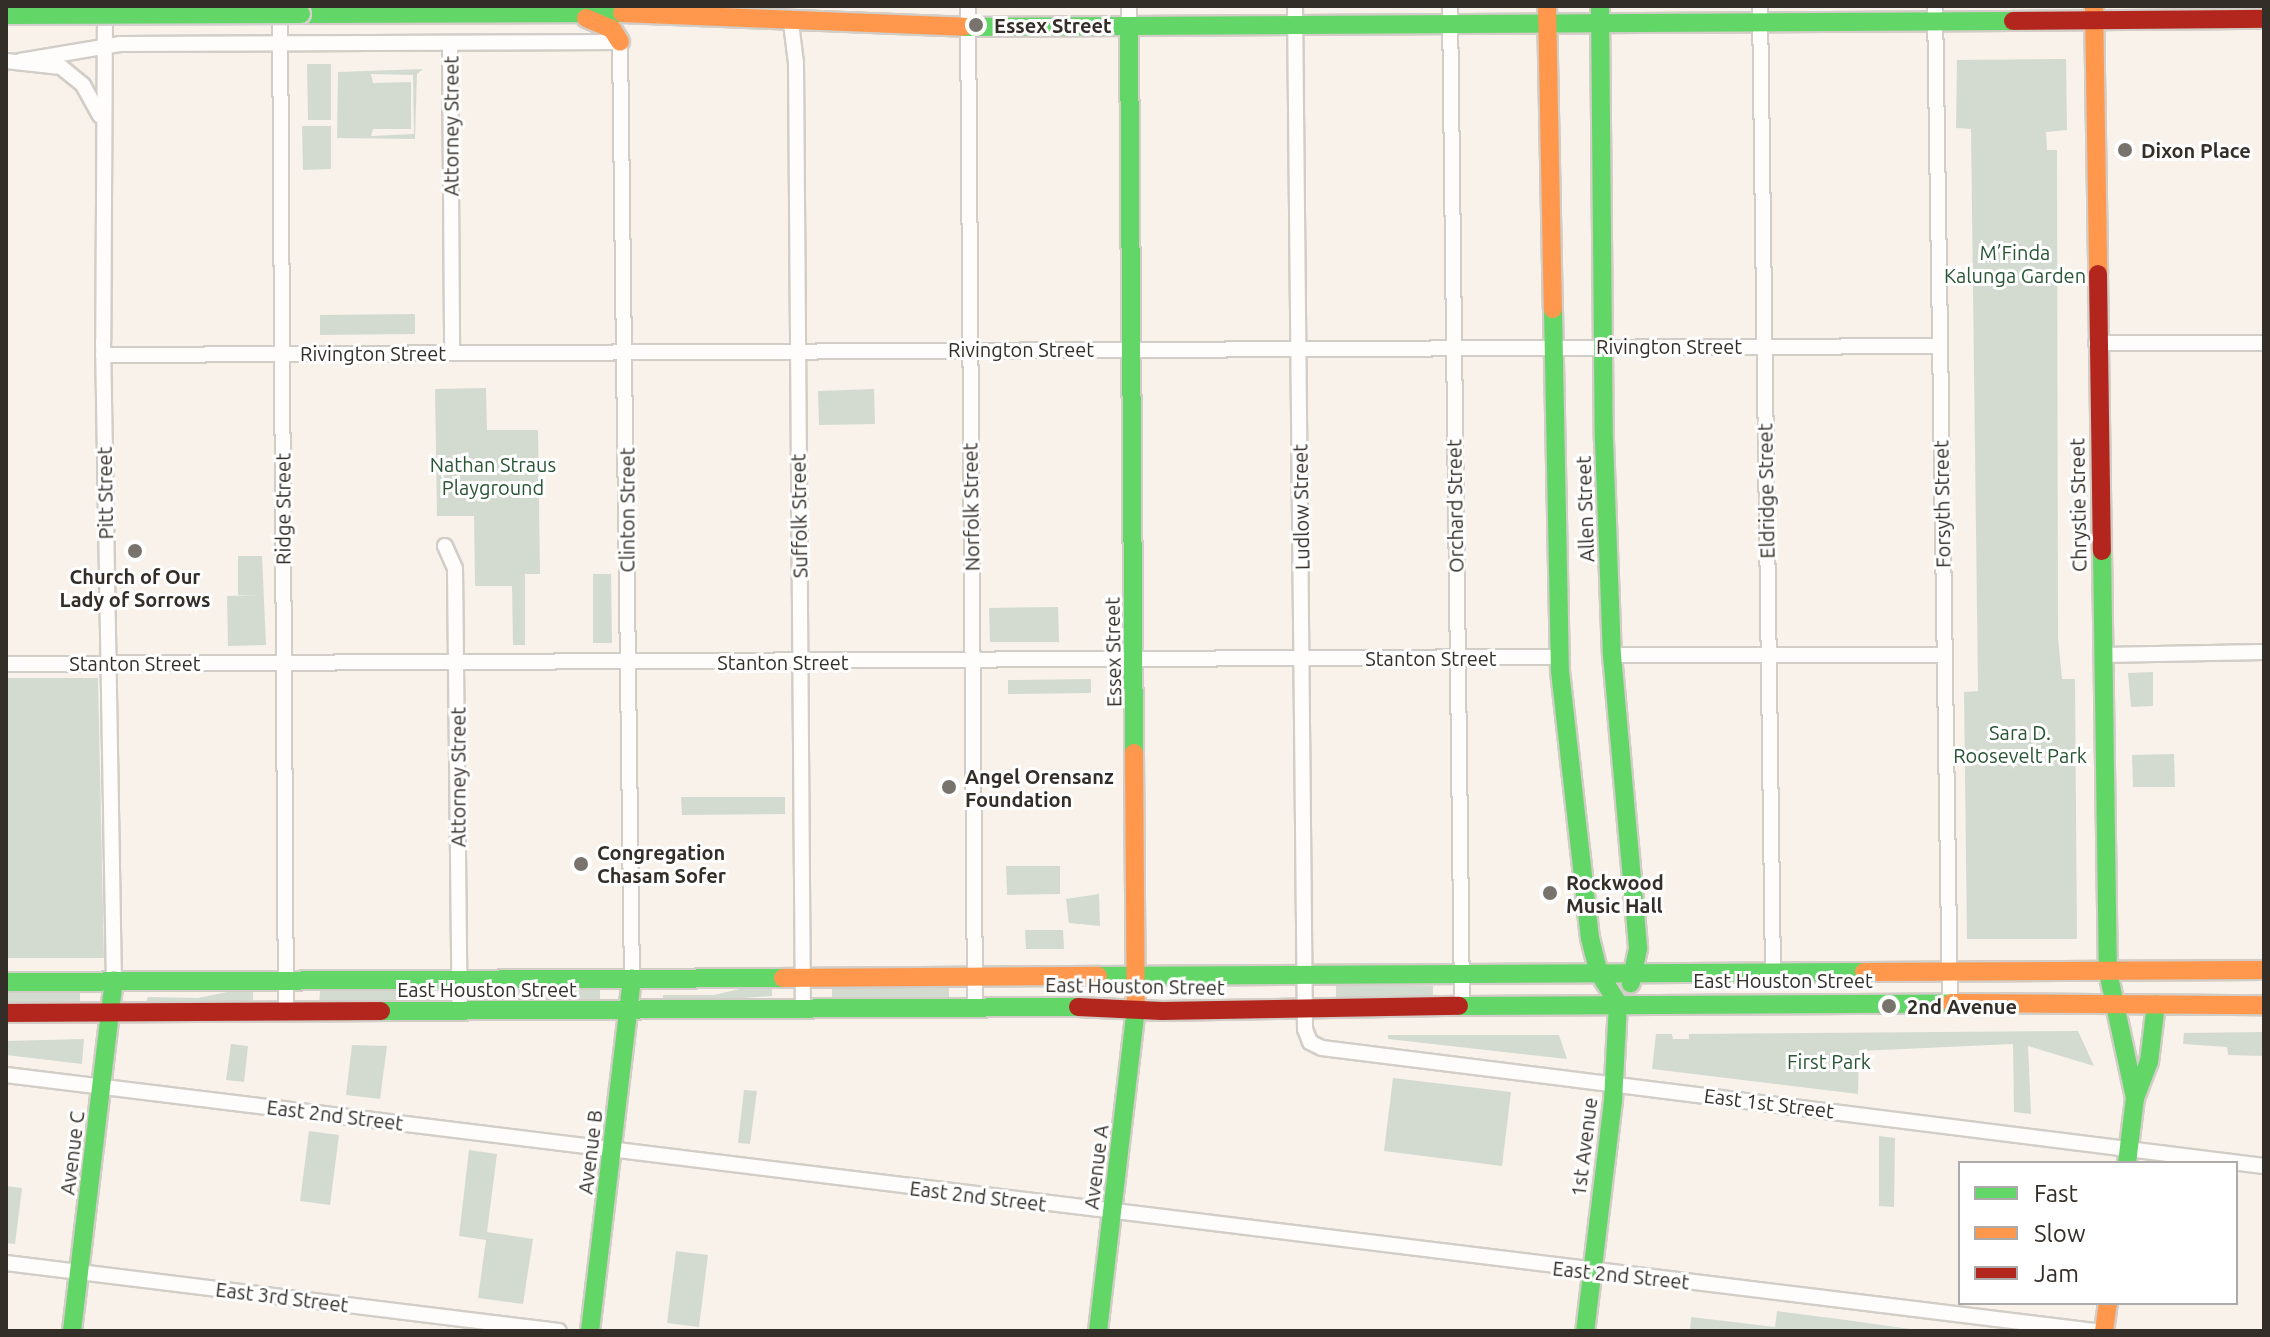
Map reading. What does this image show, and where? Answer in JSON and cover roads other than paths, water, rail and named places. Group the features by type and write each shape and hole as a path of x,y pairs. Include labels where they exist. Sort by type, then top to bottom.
{"main road":[{"path":"6,15 622,13 791,23 967,27 1129,26 1295,15 2094,13 2264,19"},
{"name":"Chrystie Street","path":"2094,13 2096,343 2108,972 2113,1004"},
{"path":"576,14 612,29 620,42"},
{"name":"Allen Street","path":"1548,14 1560,657 1590,938 1599,973"},
{"name":"Allen Street","path":"1600,14 1612,655 1637,974"},
{"name":"Essex Street","path":"1129,26 1136,1009"},
{"name":"East Houston Street","path":"6,982 2264,970"},
{"path":"1599,973 1618,1003 1637,974"},
{"name":"Avenue B","path":"590,1331 632,978"},
{"name":"Avenue C","path":"72,1331 114,981"},
{"name":"East Houston Street","path":"6,1013 975,1007 1305,1009 1618,1003 2264,1005"},
{"name":"1st Avenue","path":"1585,1331 1614,1084 1618,1003"},
{"path":"2113,1004 2135,1098"},
{"path":"2128,1156 2135,1098 2149,1062 2156,1004"},
{"name":"Avenue A","path":"1098,1331 1136,1009"},
{"path":"2104,1331 2108,1305"}],"street":[{"name":"Pitt Street","path":"105,6 100,117 114,981"},
{"name":"Ridge Street","path":"280,6 286,1011"},
{"name":"Norfolk Street","path":"968,6 975,1007"},
{"name":"Essex Street","path":"1129,6 1129,26"},
{"name":"Eldridge Street","path":"1760,14 1773,975"},
{"name":"Forsyth Street","path":"1936,14 1950,1003"},
{"name":"Ludlow Street","path":"1295,15 1305,1009"},
{"name":"Orchard Street","path":"1450,15 1462,1005"},
{"name":"Suffolk Street","path":"791,23 796,63 803,1009"},
{"path":"13,61 105,45 620,42"},
{"name":"Clinton Street","path":"620,42 632,978"},
{"name":"Attorney Street","path":"450,44 452,352"},
{"path":"13,61 69,72 100,117"},
{"path":"2096,343 2264,343"},
{"name":"Rivington Street","path":"103,355 1940,346"},
{"name":"Attorney Street","path":"445,546 455,568 460,1011"},
{"path":"2103,655 2264,652"},
{"path":"1612,655 1943,655"},
{"name":"Stanton Street","path":"6,664 1560,657"},
{"name":"East 1st Street","path":"1305,1009 1307,1038 1322,1048 1614,1084 2128,1156 2196,1161"},
{"name":"East 2nd Street","path":"6,1075 1112,1214 2094,1331"},
{"name":"East 1st Street","path":"2238,1164 2264,1166"},
{"name":"East 3rd Street","path":"6,1263 559,1331"}],"place":[{"name":"Essex Street","path":"976,25"},
{"name":"Dixon Place","path":"2125,150"},
{"name":"Church of Our Lady of Sorrows","path":"135,551"},
{"name":"Angel Orensanz Foundation","path":"949,787"},
{"name":"Congregation Chasam Sofer","path":"581,864"},
{"name":"Rockwood Music Hall","path":"1550,893"},
{"name":"2nd Avenue","path":"1889,1006"}],"park label":[{"name":"M’Finda Kalunga Garden","path":"2015,264"},
{"name":"Nathan Straus Playground","path":"493,476"},
{"name":"Sara D. Roosevelt Park","path":"2020,744"},
{"name":"First Park","path":"1829,1061"}]}
